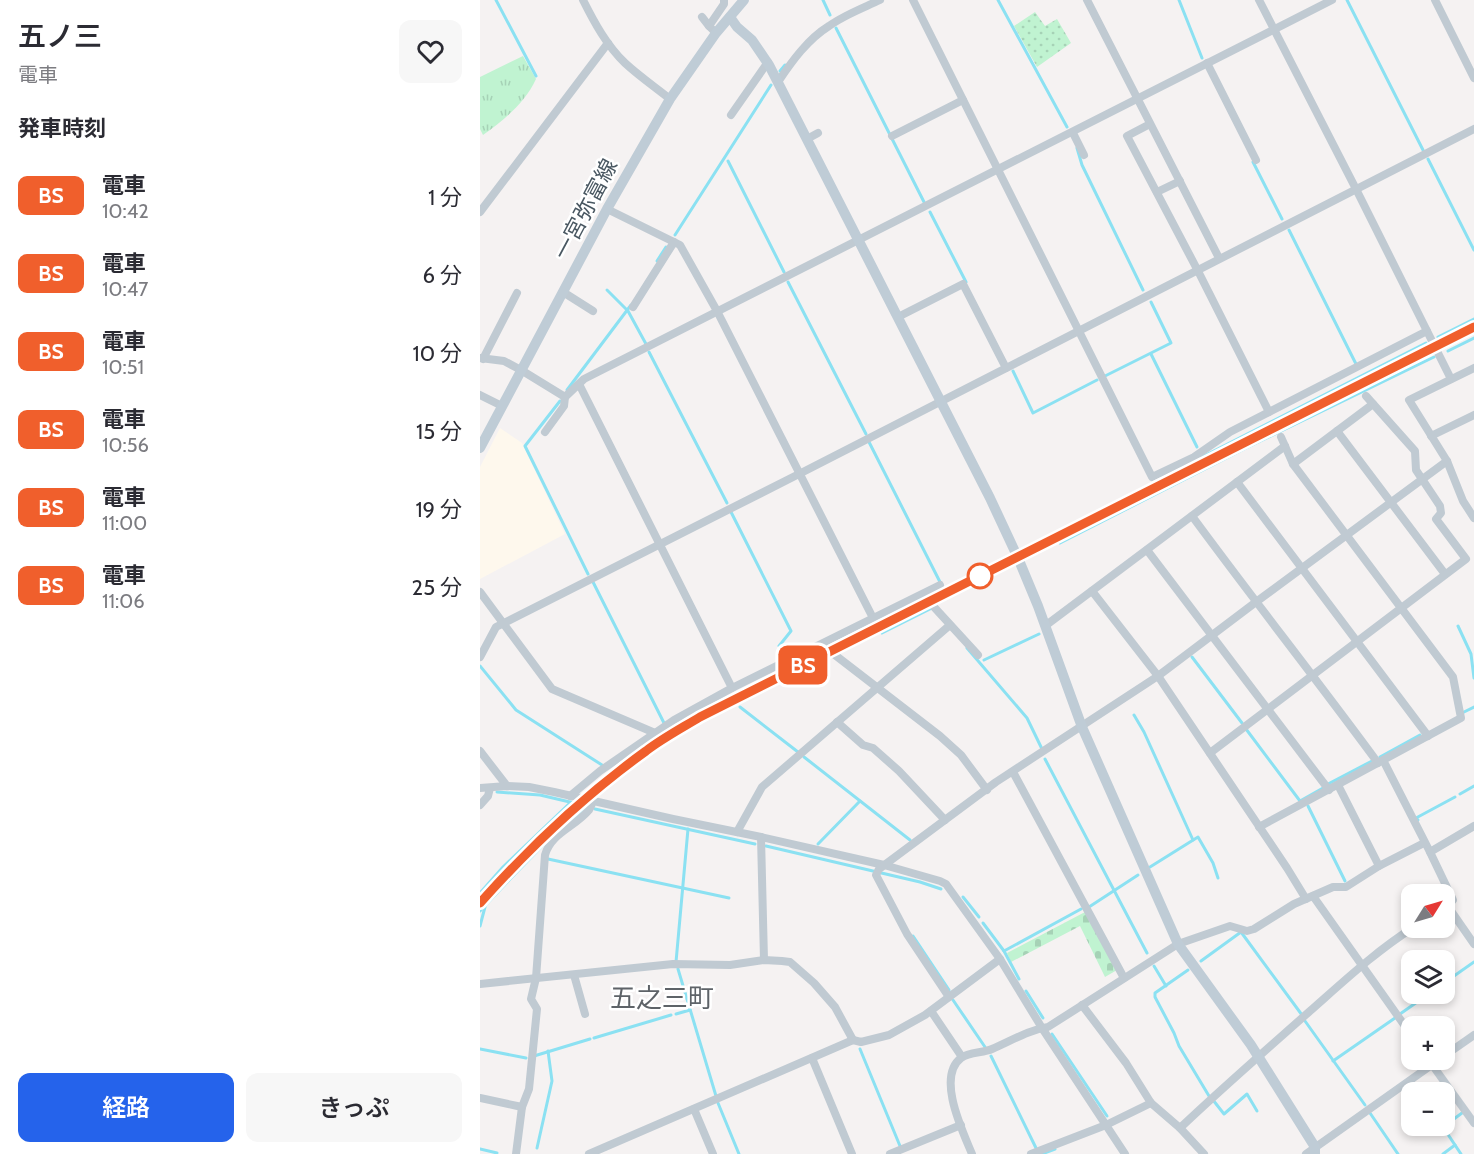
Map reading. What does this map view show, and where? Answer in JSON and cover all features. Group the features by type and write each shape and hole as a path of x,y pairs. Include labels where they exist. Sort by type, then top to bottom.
{"street":[{"path":"583,0 608,43 624,63 670,99"},
{"path":"702,17 713,30 724,0"},
{"name":"一宮弥富線","path":"480,447 607,209 670,99 713,30 730,17 744,0"},
{"path":"778,82 811,40 829,25 880,0"},
{"path":"913,0 1152,477 1194,457 1230,432 1427,331"},
{"path":"1087,0 1219,258"},
{"path":"1258,0 1451,379"},
{"path":"544,432 564,406 565,397 584,380 1332,0"},
{"path":"1435,0 1474,78"},
{"path":"730,17 737,27 752,40 768,62 990,498 1018,558 1082,727 1178,944 1258,1056 1312,1152 1420,1070"},
{"path":"480,212 608,43"},
{"path":"731,115 768,62"},
{"path":"1207,63 1256,160"},
{"path":"892,136 963,100"},
{"path":"1150,124 1127,136 1269,412"},
{"path":"480,657 496,627 503,623 1474,129"},
{"path":"807,139 818,133"},
{"path":"1073,133 1084,155"},
{"path":"1157,192 1180,182"},
{"path":"607,209 681,245 717,311 873,618"},
{"path":"633,307 674,242"},
{"path":"898,317 963,284 1006,368"},
{"path":"563,291 593,311"},
{"path":"517,293 482,359 504,361 565,397"},
{"path":"1473,514 1463,501 1447,461 1409,400 1474,368"},
{"path":"579,384 732,688"},
{"path":"480,395 502,406"},
{"path":"1210,753 1466,559 1436,519 1441,513 1440,506 1416,470 1415,451 1366,396"},
{"path":"1293,464 1373,404"},
{"path":"1431,436 1474,415"},
{"path":"1337,431 1445,574"},
{"path":"1259,827 1461,718 1454,677 1293,464 1281,437"},
{"path":"1045,626 1285,446"},
{"path":"880,870 987,790 1158,676 1447,461"},
{"path":"1237,482 1428,736"},
{"path":"1192,516 1380,762 1446,884"},
{"path":"1147,550 1329,790"},
{"path":"570,796 600,771 674,720 732,688 940,585"},
{"path":"1092,591 1158,676 1302,892 1362,966 1401,1021"},
{"path":"480,592 552,689 654,733"},
{"path":"934,607 978,655"},
{"path":"737,832 762,787 950,625"},
{"path":"822,645 940,736 961,755 987,790"},
{"path":"837,722 863,745 873,748 900,771 945,820"},
{"path":"480,751 507,786"},
{"path":"1013,772 1124,978"},
{"path":"1338,785 1379,866"},
{"path":"480,788 529,787 761,837 880,870 946,884 1000,959 1042,1028 1125,1154"},
{"path":"480,806 488,796 490,788"},
{"path":"516,1154 522,1107 529,1089 537,1009 531,999 536,978 545,855 554,838 588,810 593,801"},
{"path":"1430,852 1474,826"},
{"path":"761,837 764,960"},
{"path":"972,1154 954,1109 951,1090 954,1066 962,1057 990,1051 1036,1029 1048,1027 1178,944 1230,926 1247,931 1294,904 1334,887 1346,887 1379,866 1424,843"},
{"path":"880,870 907,934 949,997"},
{"path":"1455,918 1474,944"},
{"path":"1180,1128 1258,1056 1362,966 1401,936"},
{"path":"594,1153 853,1040 861,1042 889,1035 931,1011 1000,959"},
{"path":"480,984 673,964 730,965 764,960 790,962 814,983 835,1007 853,1040"},
{"path":"574,975 585,1014"},
{"path":"1082,1005 1152,1102 1204,1154"},
{"path":"931,1011 962,1057"},
{"path":"1455,1048 1474,1035"},
{"path":"812,1058 852,1154"},
{"path":"1436,1070 1474,1123"},
{"path":"480,1098 522,1107"},
{"path":"1031,1154 1106,1125 1152,1102"},
{"path":"694,1109 713,1154"},
{"path":"890,1154 961,1125"}],"shaded area":[{"path":"500,428 522,443 565,534 480,579 480,467"}],"green space":[{"path":"1035,12 1045,26 1057,19 1071,43 1037,67 1014,26"},
{"path":"523,56 536,79 526,96 513,110 483,135 480,129 480,77"},
{"path":"1085,912 1117,970 1105,977 1080,926 1011,962 1007,953"}],"waterway":[{"path":"496,0 536,76"},
{"path":"823,0 830,15"},
{"path":"998,0 1067,127"},
{"path":"1179,0 1202,58"},
{"path":"1347,0 1423,150"},
{"path":"836,28 924,202"},
{"path":"780,71 785,65"},
{"path":"675,235 771,85"},
{"path":"1077,148 1082,165 1143,290"},
{"path":"1428,159 1474,250"},
{"path":"728,161 784,272"},
{"path":"1253,162 1282,219"},
{"path":"930,212 966,282"},
{"path":"1289,230 1356,364"},
{"path":"657,261 666,247"},
{"path":"788,282 866,434"},
{"path":"607,290 628,311 646,344"},
{"path":"1103,377 1171,343 1151,302"},
{"path":"567,390 631,305"},
{"path":"1438,337 1474,319"},
{"path":"1448,351 1474,338"},
{"path":"1202,457 1426,343"},
{"path":"649,352 727,503"},
{"path":"1151,354 1197,447"},
{"path":"1060,543 1246,448 1434,357"},
{"path":"1013,371 1033,413 1097,380"},
{"path":"560,401 525,446 588,574"},
{"path":"869,442 940,582"},
{"path":"731,512 791,631 779,646 791,657"},
{"path":"593,582 664,723"},
{"path":"882,633 932,608"},
{"path":"1458,626 1471,654 1474,678"},
{"path":"984,660 1039,634"},
{"path":"967,648 1027,718 1042,749"},
{"path":"1192,657 1242,723"},
{"path":"480,666 516,710 602,765"},
{"path":"740,707 798,752"},
{"path":"1464,712 1474,707"},
{"path":"1134,715 1193,840"},
{"path":"1246,729 1300,801 1323,788"},
{"path":"1380,757 1420,735"},
{"path":"804,757 910,840"},
{"path":"1045,759 1147,953"},
{"path":"1328,784 1372,761"},
{"path":"1460,794 1474,786"},
{"path":"497,792 540,795 574,803"},
{"path":"1418,820 1416,818 1455,797"},
{"path":"818,844 860,801"},
{"path":"480,893 503,867 571,802"},
{"path":"1308,806 1345,881"},
{"path":"556,833 584,808"},
{"path":"595,809 755,844"},
{"path":"676,962 688,829"},
{"path":"480,911 551,837"},
{"path":"1150,867 1198,837 1213,863 1218,878"},
{"path":"766,846 941,889"},
{"path":"548,859 729,898"},
{"path":"1089,907 1138,875"},
{"path":"963,897 979,917"},
{"path":"480,926 485,907"},
{"path":"1019,979 1004,951 1081,909"},
{"path":"983,923 1004,951"},
{"path":"1201,961 1241,932 1302,1015"},
{"path":"913,936 949,990"},
{"path":"1455,975 1474,962"},
{"path":"1154,966 1166,986"},
{"path":"678,969 716,1096"},
{"path":"1188,970 1155,993 1155,997 1179,1046 1209,1096"},
{"path":"1026,991 1043,1018"},
{"path":"953,1000 985,1047"},
{"path":"1400,1014 1414,1004"},
{"path":"676,1014 690,1010"},
{"path":"594,1038 671,1015"},
{"path":"1333,1061 1395,1018"},
{"path":"1305,1021 1365,1105"},
{"path":"1052,1034 1107,1116"},
{"path":"534,1056 590,1039"},
{"path":"480,1049 526,1058"},
{"path":"860,1049 900,1146"},
{"path":"537,1148 552,1081 548,1051"},
{"path":"991,1056 1036,1148"},
{"path":"1213,1100 1224,1114 1247,1094 1257,1111"},
{"path":"718,1103 739,1154"},
{"path":"1370,1113 1398,1154"},
{"path":"1461,1154 1443,1127 1462,1113"},
{"path":"1443,1154 1455,1145"},
{"path":"480,1149 497,1153"},
{"path":"1042,1154 1055,1149"}],"railway":[{"path":"480,903 538,842 601,785 652,746 700,717 1474,327"}],"train":[{"name":"BS","path":"480,903 556,825 604,783 647,750 700,717 1474,327"}],"district":[{"name":"五之三町","path":"662,998"}]}
